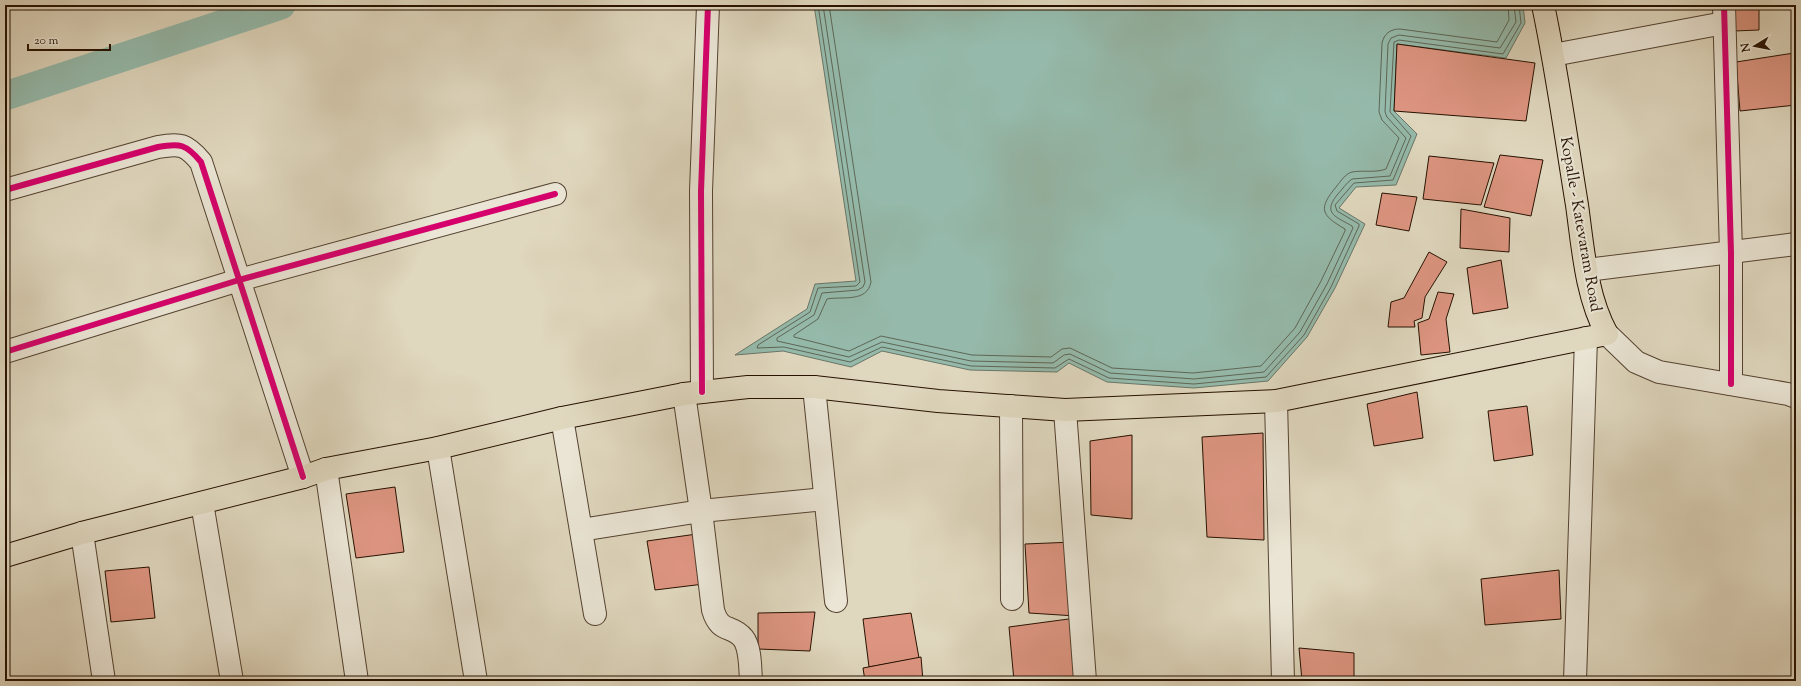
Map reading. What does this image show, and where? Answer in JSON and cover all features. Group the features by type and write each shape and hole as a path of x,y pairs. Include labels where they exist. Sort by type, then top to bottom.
{"main road":[{"name":"Kopalle - Katevaram Road","path":"1543,5 1554,55 1587,270 1597,317 1607,334"},
{"path":"5,556 82,533 304,477 326,469 438,448 562,418 693,393 748,388 814,387 938,401 1065,410 1276,401 1607,334"}],"street":[{"path":"708,5 693,393 701,511 713,610 716,621 724,628 736,633 744,639 748,650 751,681"},
{"path":"1554,55 1724,14 1731,253 1731,384"},
{"path":"5,190 158,147 174,144 190,149 200,162 304,477"},
{"path":"5,352 239,280 555,194"},
{"path":"1587,270 1796,244"},
{"name":"Kopalle - Katevaram Road","path":"1607,334 1636,362 1659,372 1788,394 1796,397"},
{"path":"1575,681 1586,338"},
{"path":"814,387 836,601"},
{"path":"1276,401 1283,681"},
{"path":"1011,406 1012,599"},
{"path":"1065,410 1085,681"},
{"path":"562,418 594,614"},
{"path":"438,448 476,681"},
{"path":"326,469 356,681"},
{"path":"580,530 701,511 825,499"},
{"path":"202,503 232,681"},
{"path":"82,533 104,681"}],"water":[{"path":"814,5 1523,5 1525,23 1506,58 1397,44 1394,111 1417,134 1396,185 1356,187 1339,208 1365,224 1335,288 1307,337 1268,381 1194,388 1107,382 1069,363 1057,372 970,370 882,351 851,367 783,351 735,355 807,309 815,284 856,281"}],"building":[{"path":"1734,5 1759,5 1759,30 1734,31"},
{"path":"1397,44 1535,63 1526,121 1394,111"},
{"path":"1794,53 1796,105 1740,111 1736,62"},
{"path":"1500,155 1543,160 1531,216 1484,207"},
{"path":"1429,156 1494,163 1481,205 1423,199"},
{"path":"1382,193 1417,197 1409,231 1376,225"},
{"path":"1461,209 1510,218 1509,252 1460,248"},
{"path":"1429,252 1447,262 1425,297 1422,318 1414,321 1415,327 1388,327 1391,302 1404,298"},
{"path":"1501,260 1508,308 1473,314 1467,268"},
{"path":"1438,292 1454,294 1446,319 1450,352 1421,355 1418,323 1429,319"},
{"path":"1417,392 1423,438 1374,446 1367,404"},
{"path":"1527,406 1533,455 1494,461 1488,411"},
{"path":"1263,433 1264,540 1207,537 1202,437"},
{"path":"1132,435 1132,519 1091,515 1090,441"},
{"path":"395,487 404,552 356,558 346,494"},
{"path":"704,533 704,584 655,590 647,541"},
{"path":"1074,542 1076,616 1029,613 1025,544"},
{"path":"149,567 155,618 111,622 105,571"},
{"path":"1559,570 1561,619 1485,625 1481,579"},
{"path":"815,612 810,651 758,649 758,613"},
{"path":"911,613 919,658 869,667 863,619"},
{"path":"1076,618 1080,681 1014,681 1009,627"},
{"path":"1299,648 1354,653 1354,681 1302,681"},
{"path":"921,657 923,681 865,681 863,668"}],"waterway":[{"path":"5,96 281,5"}],"cycle path":[{"path":"702,392 701,191 708,5"},
{"path":"1724,5 1731,253 1731,384"},
{"path":"5,190 158,147 172,145 182,146 187,148 196,156 201,162 303,477"},
{"path":"5,352 239,280 555,194"}]}
